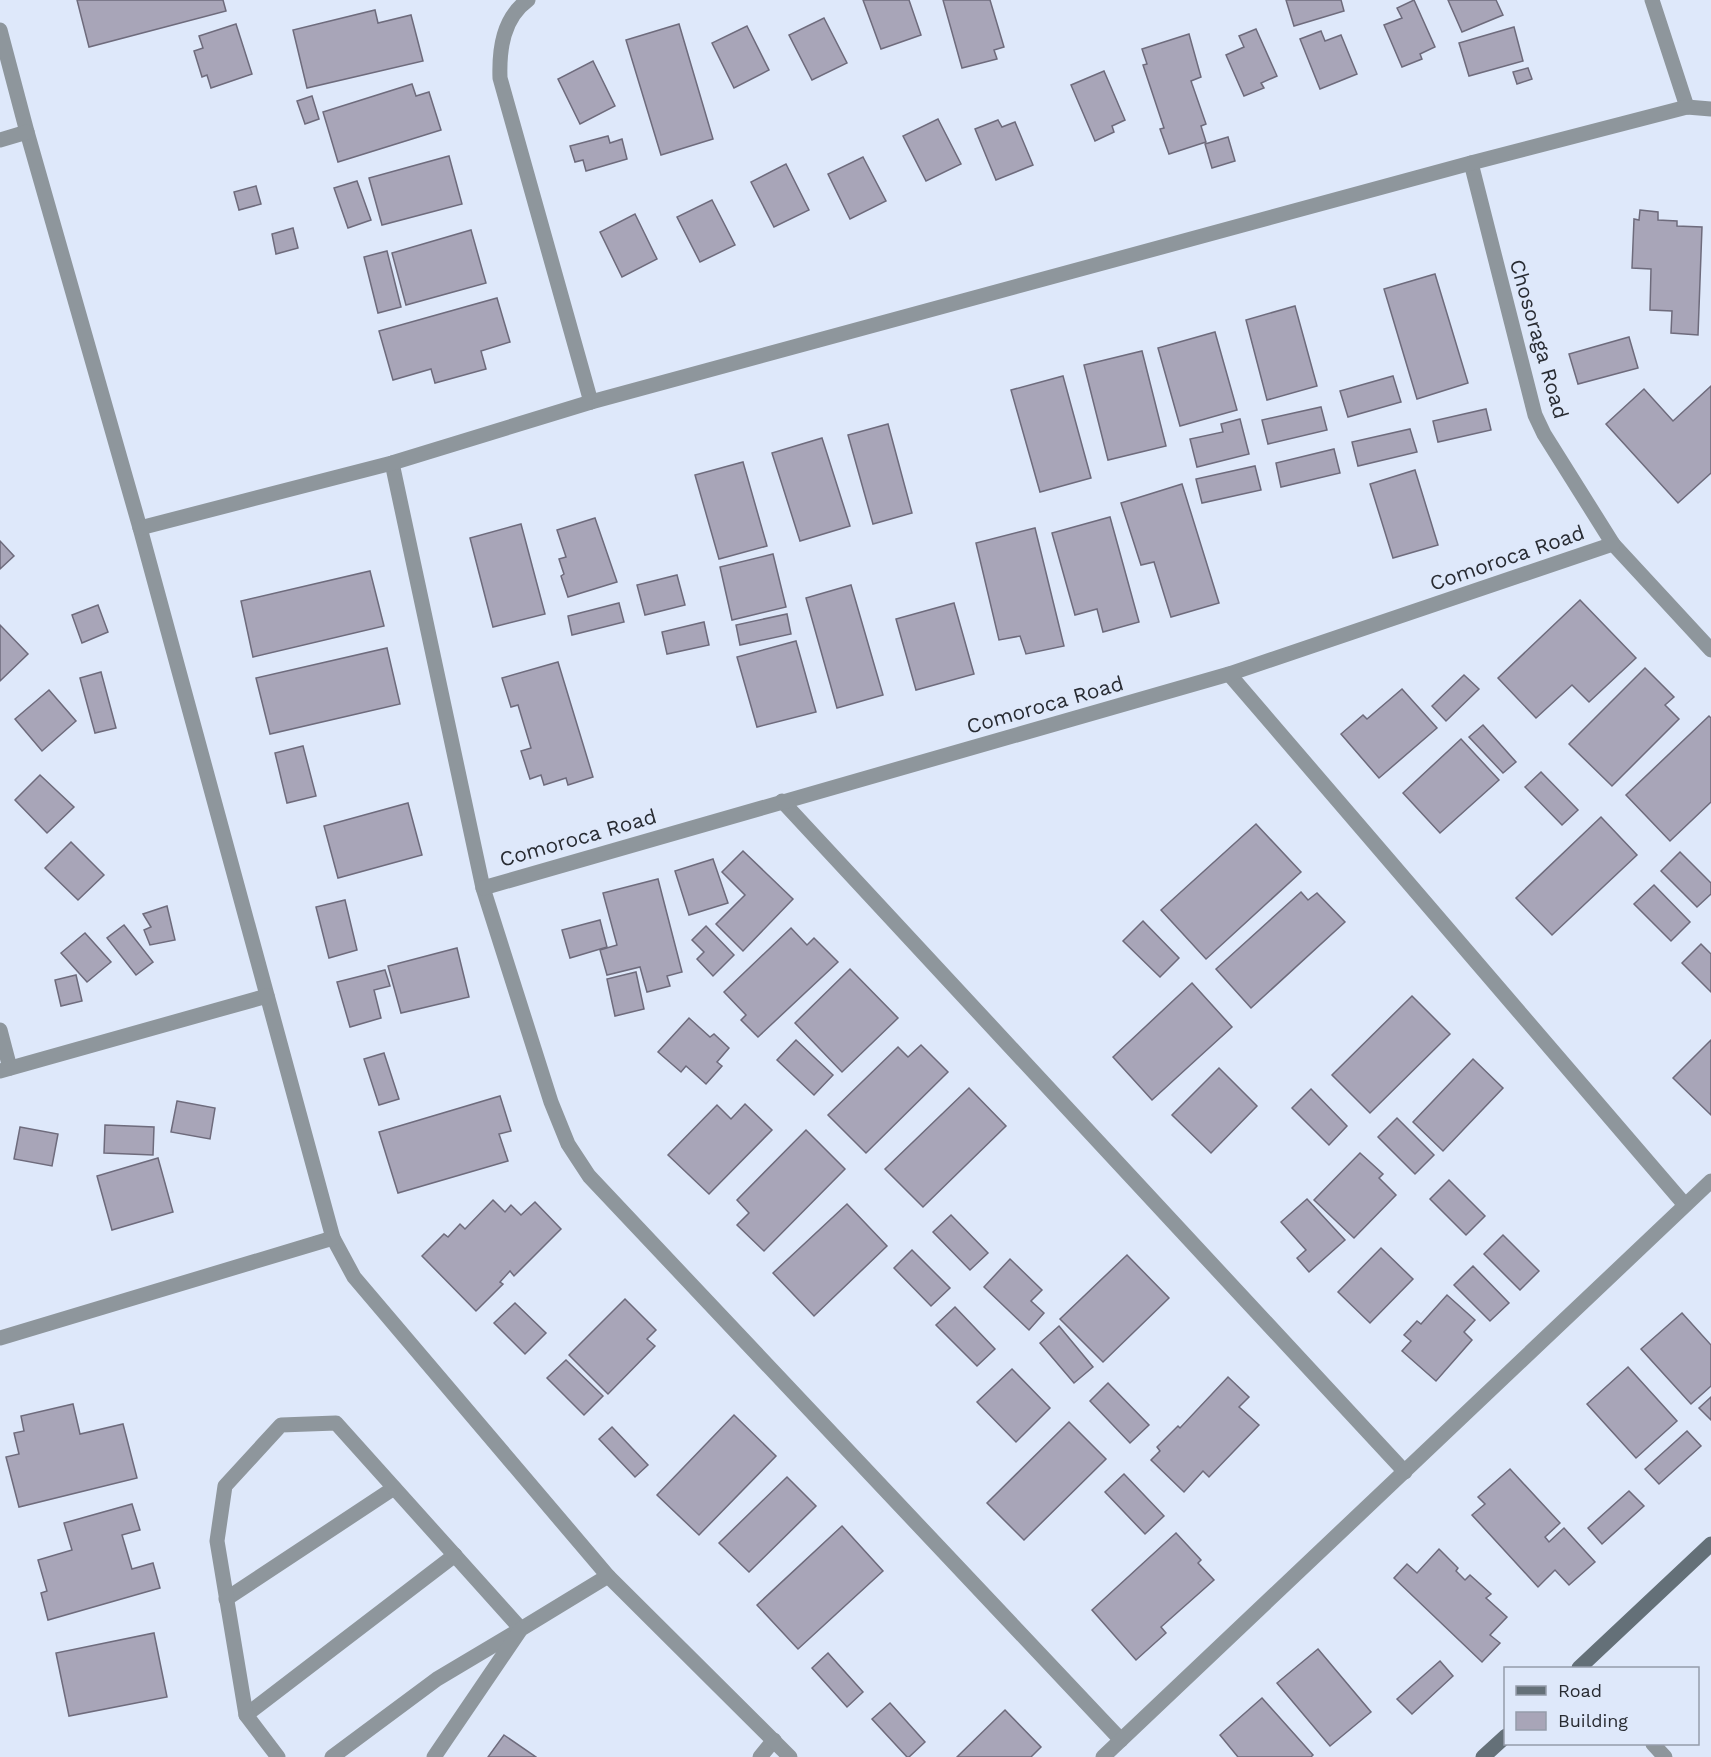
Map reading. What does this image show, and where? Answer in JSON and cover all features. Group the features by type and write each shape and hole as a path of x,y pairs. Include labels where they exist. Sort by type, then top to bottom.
{"street":[{"path":"528,0 521,5 507,25 499,51 500,78 591,402"},
{"path":"1652,0 1687,107"},
{"path":"0,30 140,528 333,1238 354,1277 608,1576 790,1757"},
{"path":"140,528 392,464 591,402 1470,163 1687,107 1711,109"},
{"path":"0,140 27,132"},
{"name":"Chosoraga Road","path":"1470,163 1535,415 1544,434 1613,544 1711,650"},
{"path":"392,464 483,888 551,1102 568,1144 589,1176 1121,1740"},
{"name":"Comoroca Road","path":"483,888 1229,674 1613,544"},
{"path":"1229,674 1685,1205"},
{"path":"782,801 1405,1472"},
{"path":"0,1030 5,1070 267,996"},
{"path":"1103,1757 1711,1181"},
{"path":"0,1338 333,1238"},
{"path":"278,1757 246,1715 217,1541 225,1486 281,1425 336,1423 521,1629"},
{"path":"226,1599 394,1488"},
{"path":"1584,1667 1711,1544"},
{"path":"246,1715 455,1555"},
{"path":"332,1757 437,1679 608,1576"},
{"path":"434,1757 521,1629"},
{"path":"1483,1757 1504,1738"},
{"path":"760,1757 774,1740"},
{"path":"1655,1745 1665,1757"}],"building":[{"path":"77,0 223,0 226,11 89,47"},
{"path":"863,0 909,0 921,35 881,49"},
{"path":"943,0 990,0 1004,47 994,50 997,59 962,68"},
{"path":"1286,0 1341,0 1344,11 1294,26"},
{"path":"1414,0 1435,47 1420,54 1422,59 1402,67 1384,25 1402,18 1397,8"},
{"path":"1448,0 1496,0 1503,15 1462,32"},
{"path":"375,10 378,23 411,15 423,61 307,88 293,30"},
{"path":"824,18 847,63 812,80 789,35"},
{"path":"236,24 252,74 211,88 207,75 202,77 194,51 203,48 199,36"},
{"path":"679,24 713,139 661,155 626,40"},
{"path":"747,26 769,70 734,88 712,43"},
{"path":"1514,27 1523,61 1469,76 1459,43"},
{"path":"1256,29 1277,76 1261,83 1264,88 1244,96 1226,55 1244,47 1239,36"},
{"path":"1321,31 1325,41 1341,35 1357,74 1320,89 1300,39"},
{"path":"1189,34 1201,77 1191,81 1206,124 1201,126 1206,142 1169,154 1160,129 1164,128 1143,65 1147,64 1142,49"},
{"path":"593,61 615,106 580,124 558,79"},
{"path":"1528,68 1532,79 1517,84 1513,72"},
{"path":"1104,71 1125,120 1112,126 1114,132 1095,141 1071,85"},
{"path":"412,84 416,96 429,92 441,130 338,162 323,112"},
{"path":"312,96 319,119 305,124 297,101"},
{"path":"938,119 961,164 926,181 903,136"},
{"path":"998,120 1002,127 1015,122 1033,165 996,180 975,129"},
{"path":"608,136 610,143 622,139 627,159 586,171 583,160 575,162 570,146"},
{"path":"1228,137 1235,161 1212,168 1205,144"},
{"path":"449,156 462,204 382,225 369,178"},
{"path":"863,157 886,201 850,219 828,174"},
{"path":"786,164 809,210 774,227 751,182"},
{"path":"357,181 371,220 348,228 334,188"},
{"path":"256,186 261,204 239,210 234,192"},
{"path":"712,200 735,245 700,262 677,217"},
{"path":"1640,210 1658,212 1658,220 1677,221 1677,226 1702,227 1698,335 1671,333 1672,311 1650,310 1651,269 1632,268 1634,219 1639,220"},
{"path":"635,214 657,259 622,277 600,232"},
{"path":"293,228 298,248 276,254 272,234"},
{"path":"471,230 486,283 406,305 392,253"},
{"path":"387,251 401,307 378,313 364,257"},
{"path":"1435,274 1468,383 1417,399 1384,289"},
{"path":"497,298 510,342 481,351 486,369 435,383 431,369 393,380 379,331"},
{"path":"1295,306 1317,386 1267,400 1246,320"},
{"path":"1215,332 1237,410 1180,426 1158,348"},
{"path":"1629,337 1638,368 1578,384 1569,354"},
{"path":"1142,351 1166,446 1108,460 1084,365"},
{"path":"1063,376 1091,478 1040,492 1011,390"},
{"path":"1393,376 1401,402 1348,417 1340,391"},
{"path":"1711,386 1711,473 1678,503 1606,424 1644,389 1673,421"},
{"path":"1321,407 1327,430 1268,444 1262,420"},
{"path":"1486,409 1491,430 1438,442 1433,421"},
{"path":"1240,419 1249,454 1197,467 1190,439 1223,432 1221,424"},
{"path":"888,424 912,513 873,524 848,435"},
{"path":"1410,429 1417,452 1358,466 1352,442"},
{"path":"822,438 850,526 800,541 772,453"},
{"path":"1334,449 1340,473 1281,487 1276,463"},
{"path":"743,462 767,546 719,559 695,475"},
{"path":"1255,466 1261,490 1202,503 1196,479"},
{"path":"1415,470 1438,545 1393,558 1370,484"},
{"path":"1182,484 1219,603 1171,617 1154,562 1141,565 1121,503"},
{"path":"1110,517 1139,622 1103,632 1097,609 1075,615 1052,533"},
{"path":"595,518 617,582 568,597 561,576 564,574 559,559 566,557 557,530"},
{"path":"521,524 545,614 493,627 470,538"},
{"path":"1035,528 1064,646 1026,654 1020,636 999,640 976,543"},
{"path":"0,541 14,556 0,569"},
{"path":"773,554 786,607 732,620 720,567"},
{"path":"370,571 384,626 253,657 241,601"},
{"path":"677,575 685,605 645,615 637,585"},
{"path":"851,585 883,695 837,708 806,598"},
{"path":"1580,600 1636,658 1589,702 1572,685 1536,718 1498,678"},
{"path":"619,603 624,622 572,635 568,616"},
{"path":"954,603 974,674 916,690 896,619"},
{"path":"98,605 108,632 82,643 72,615"},
{"path":"787,614 791,634 740,645 736,625"},
{"path":"704,622 709,645 667,654 662,632"},
{"path":"0,625 28,654 0,681"},
{"path":"796,641 816,712 757,727 737,657"},
{"path":"387,648 400,704 270,734 256,678"},
{"path":"558,662 593,777 568,785 566,778 544,785 541,775 530,779 521,751 531,748 518,705 511,707 502,678"},
{"path":"1645,668 1674,697 1665,705 1679,719 1612,786 1569,744"},
{"path":"101,672 116,728 95,733 80,678"},
{"path":"1464,675 1479,689 1446,721 1432,706"},
{"path":"1402,689 1437,728 1379,778 1341,734 1363,715 1367,719"},
{"path":"49,690 76,721 42,751 15,719"},
{"path":"1709,716 1711,718 1711,802 1670,841 1626,795"},
{"path":"1483,725 1516,762 1503,773 1469,737"},
{"path":"1461,739 1499,780 1440,833 1403,793"},
{"path":"303,746 316,796 287,803 275,753"},
{"path":"1541,772 1578,810 1562,825 1525,787"},
{"path":"40,775 74,807 47,833 15,800"},
{"path":"408,803 422,855 338,878 324,826"},
{"path":"1601,817 1637,855 1552,935 1516,898"},
{"path":"1256,824 1301,872 1206,959 1161,910"},
{"path":"71,842 104,875 78,900 45,868"},
{"path":"743,851 793,899 743,951 716,924 745,895 722,872"},
{"path":"1680,852 1711,883 1711,894 1697,907 1661,871"},
{"path":"713,859 728,903 689,915 675,871"},
{"path":"658,879 682,972 667,976 670,986 647,992 640,967 607,975 600,950 617,945 603,893"},
{"path":"1654,885 1690,922 1671,941 1634,904"},
{"path":"1301,892 1308,900 1317,893 1345,922 1251,1008 1216,969"},
{"path":"345,900 357,950 329,958 316,907"},
{"path":"167,906 175,940 150,945 144,930 151,927 143,914"},
{"path":"600,920 607,947 570,958 562,930"},
{"path":"1143,921 1179,958 1160,977 1123,941"},
{"path":"124,925 153,962 136,975 107,938"},
{"path":"706,926 734,955 713,976 697,959 704,952 692,940"},
{"path":"791,928 807,945 814,938 838,962 758,1037 741,1020 746,1015 724,992"},
{"path":"85,933 111,962 87,982 61,953"},
{"path":"1701,944 1711,954 1711,992 1682,963"},
{"path":"457,948 469,997 401,1013 388,966"},
{"path":"850,969 898,1018 842,1072 795,1023"},
{"path":"385,970 390,986 374,990 381,1018 350,1027 337,982"},
{"path":"636,972 644,1009 615,1016 607,979"},
{"path":"76,975 82,1001 61,1006 55,980"},
{"path":"1192,983 1232,1027 1152,1100 1113,1057"},
{"path":"1412,996 1450,1034 1370,1113 1332,1075"},
{"path":"689,1018 710,1037 714,1034 729,1048 717,1062 722,1066 706,1084 686,1066 681,1072 658,1052"},
{"path":"796,1040 833,1075 814,1095 777,1060"},
{"path":"1711,1040 1711,1115 1673,1078"},
{"path":"921,1045 948,1072 866,1153 828,1115 898,1047 908,1057"},
{"path":"384,1053 399,1099 379,1105 364,1059"},
{"path":"1473,1059 1503,1088 1443,1151 1413,1122"},
{"path":"1219,1068 1257,1106 1211,1153 1172,1115"},
{"path":"969,1088 1006,1126 923,1207 885,1169"},
{"path":"1311,1089 1347,1126 1329,1145 1292,1108"},
{"path":"500,1096 511,1131 499,1134 508,1161 398,1193 379,1132"},
{"path":"177,1101 215,1108 210,1139 171,1132"},
{"path":"745,1104 772,1130 709,1194 668,1155 717,1105 731,1119"},
{"path":"1397,1118 1434,1155 1415,1174 1378,1137"},
{"path":"105,1125 154,1127 153,1155 104,1153"},
{"path":"20,1127 58,1134 52,1166 14,1159"},
{"path":"806,1130 845,1169 764,1251 737,1225 749,1213 737,1200"},
{"path":"1360,1153 1383,1174 1379,1178 1396,1195 1354,1238 1314,1200"},
{"path":"158,1158 173,1212 112,1230 97,1176"},
{"path":"1449,1180 1485,1216 1466,1235 1430,1199"},
{"path":"1307,1199 1345,1240 1309,1272 1297,1258 1306,1250 1281,1222"},
{"path":"493,1200 505,1212 511,1205 521,1215 535,1202 561,1229 514,1276 510,1271 500,1282 503,1284 476,1311 422,1256 444,1234 448,1237 460,1224 465,1229"},
{"path":"847,1204 887,1246 814,1316 773,1273"},
{"path":"951,1215 988,1253 970,1270 933,1232"},
{"path":"1503,1235 1539,1271 1520,1290 1484,1254"},
{"path":"1381,1248 1413,1279 1370,1323 1338,1292"},
{"path":"912,1250 950,1288 931,1306 894,1268"},
{"path":"1127,1255 1169,1298 1103,1362 1060,1319"},
{"path":"1010,1259 1042,1290 1031,1301 1044,1313 1029,1330 984,1287"},
{"path":"1473,1266 1509,1303 1490,1321 1454,1285"},
{"path":"1447,1295 1475,1320 1464,1332 1472,1340 1436,1381 1402,1351 1411,1341 1404,1335 1417,1321 1421,1324"},
{"path":"625,1299 656,1330 647,1339 655,1346 608,1394 569,1355"},
{"path":"515,1303 546,1333 525,1354 494,1323"},
{"path":"955,1307 995,1349 977,1366 936,1325"},
{"path":"1682,1313 1711,1345 1711,1386 1691,1404 1641,1349"},
{"path":"1059,1326 1093,1367 1074,1383 1040,1343"},
{"path":"566,1360 603,1396 584,1415 547,1378"},
{"path":"1628,1367 1677,1421 1636,1458 1587,1404"},
{"path":"1012,1369 1050,1408 1016,1442 977,1402"},
{"path":"1228,1377 1249,1397 1239,1407 1259,1425 1209,1477 1203,1471 1184,1492 1151,1460 1160,1451 1157,1447 1178,1426 1180,1428"},
{"path":"1108,1383 1149,1425 1130,1443 1090,1401"},
{"path":"1711,1397 1711,1420 1699,1408"},
{"path":"73,1404 80,1434 123,1424 137,1478 19,1507 6,1457 19,1454 14,1433 24,1431 21,1416"},
{"path":"734,1415 776,1456 699,1535 657,1495"},
{"path":"1069,1422 1106,1459 1024,1540 987,1503"},
{"path":"612,1427 648,1465 635,1477 599,1439"},
{"path":"1687,1431 1701,1446 1659,1484 1645,1469"},
{"path":"1510,1469 1560,1523 1545,1537 1549,1542 1564,1528 1595,1562 1569,1585 1555,1570 1538,1587 1472,1515 1485,1504 1478,1497"},
{"path":"1124,1474 1164,1516 1145,1534 1105,1492"},
{"path":"787,1477 816,1506 749,1572 719,1543"},
{"path":"1629,1491 1644,1506 1602,1544 1588,1528"},
{"path":"132,1504 140,1530 122,1535 132,1569 153,1563 160,1588 48,1620 41,1593 47,1591 38,1560 72,1550 64,1523"},
{"path":"842,1526 883,1571 798,1649 757,1605"},
{"path":"1176,1533 1201,1560 1198,1563 1214,1580 1161,1627 1166,1633 1136,1660 1092,1610"},
{"path":"1439,1549 1458,1568 1456,1571 1465,1580 1470,1575 1491,1594 1486,1598 1507,1617 1490,1635 1500,1643 1482,1662 1394,1578 1407,1564 1417,1573"},
{"path":"154,1633 167,1697 69,1716 56,1653"},
{"path":"1318,1649 1371,1712 1330,1746 1277,1683"},
{"path":"828,1653 863,1692 847,1707 812,1668"},
{"path":"1440,1661 1453,1676 1412,1714 1397,1699"},
{"path":"1262,1698 1313,1755 1311,1757 1238,1757 1220,1735"},
{"path":"890,1703 925,1742 909,1757 872,1719"},
{"path":"1005,1710 1041,1747 1031,1757 957,1757"},
{"path":"504,1735 536,1757 488,1757"}]}
